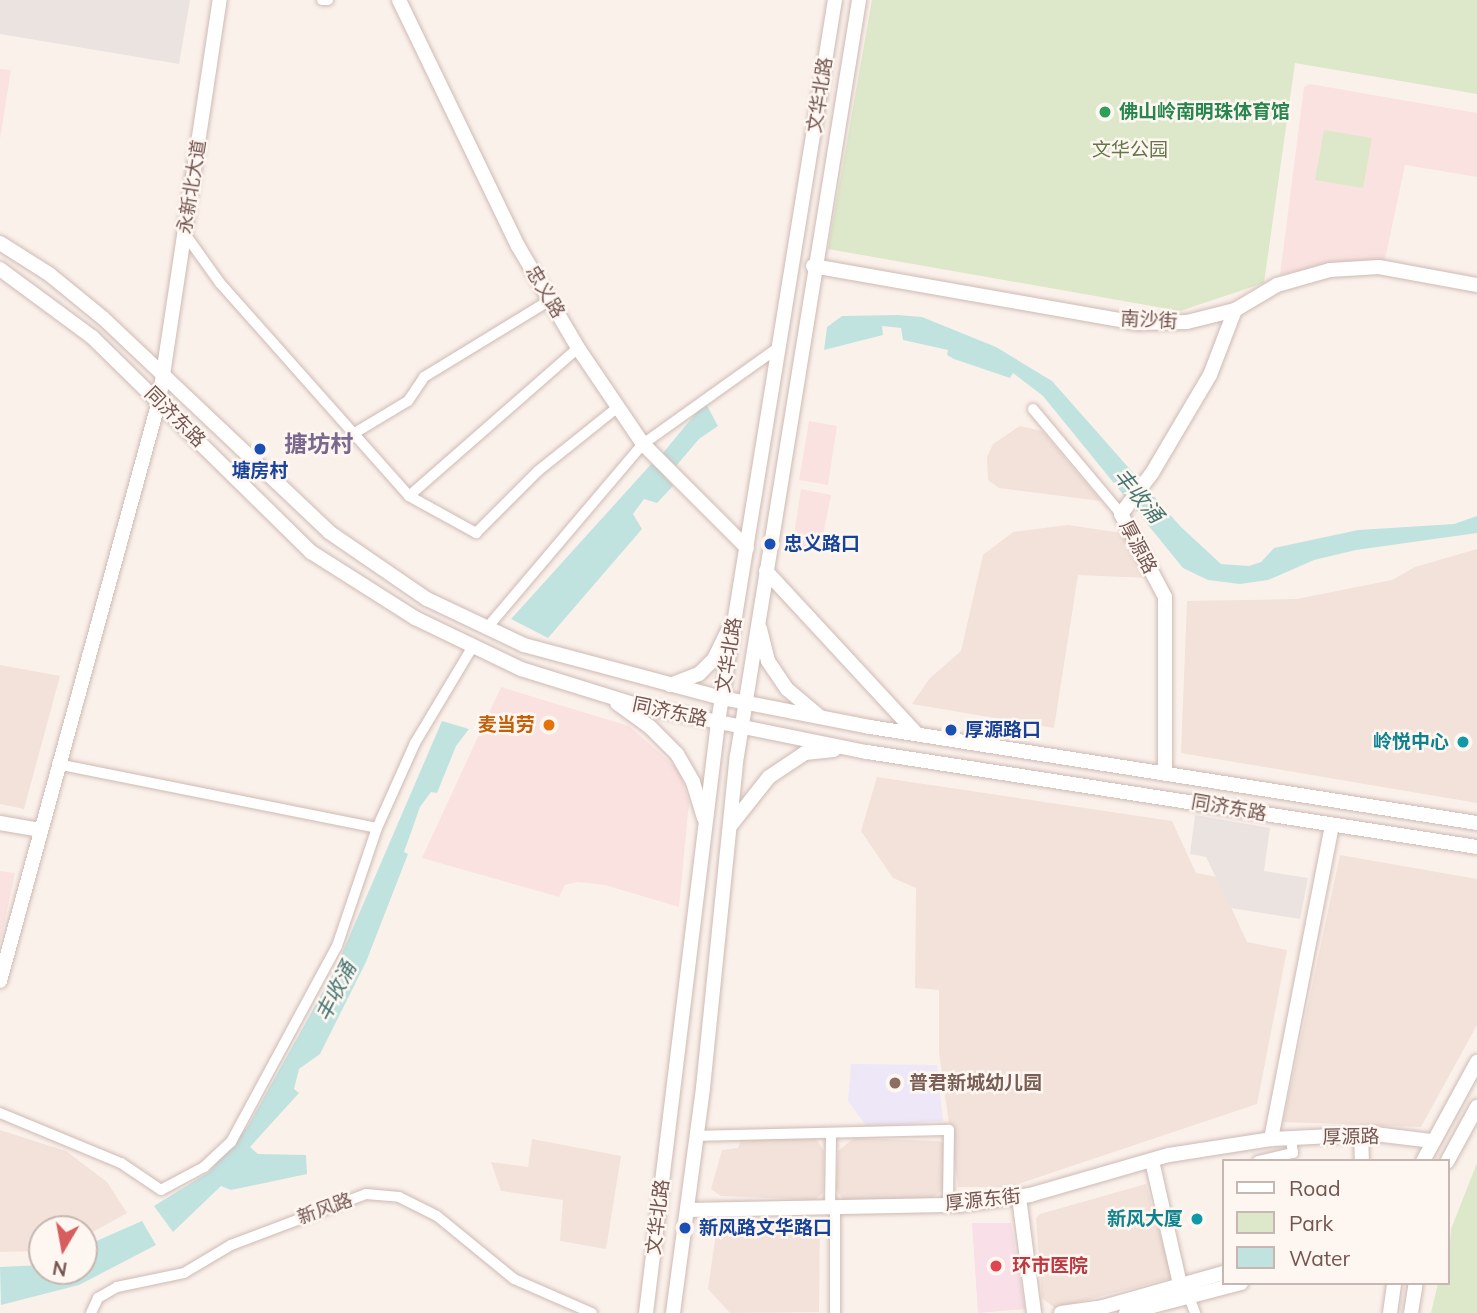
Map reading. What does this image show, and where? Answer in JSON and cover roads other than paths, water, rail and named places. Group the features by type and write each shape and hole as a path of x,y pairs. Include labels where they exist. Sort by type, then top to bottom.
{"main road":[{"name":"永新北大道","path":"0,981 57,764 159,401 220,0"},
{"name":"忠义路","path":"399,0 517,246 579,348 645,446 747,548"},
{"name":"文华北路","path":"646,1313 718,722 835,0"},
{"name":"文华北路","path":"673,1313 697,1136 745,702 813,266 859,0"},
{"name":"同济东路","path":"0,243 49,274 164,373 329,532 428,599 524,645 722,698 820,717 1477,823"},
{"name":"南沙街","path":"813,266 1136,323 1187,322 1235,310 1277,285 1331,270 1379,267 1477,285"},
{"name":"同济东路","path":"0,269 82,328 311,552 415,618 520,670 607,696 718,722 849,748 1476,847"},
{"name":"厚源路","path":"1165,771 1165,597 1125,508 1152,473 1210,375 1235,310"},
{"path":"766,570 916,733"},
{"path":"670,685 699,674 714,659 735,616"},
{"path":"758,619 768,661 787,690 820,717"},
{"path":"607,696 650,727 677,754 693,782 706,825"},
{"path":"730,826 769,778 805,753 849,748"},
{"path":"0,823 39,830"},
{"path":"1271,1139 1332,826"},
{"path":"1424,1159 1431,1140 1477,1062"},
{"path":"1449,1159 1477,1107"},
{"name":"厚源路","path":"1271,1139 1361,1135 1431,1140"},
{"path":"1361,1135 1362,1159"},
{"name":"厚源东街","path":"687,1210 948,1205 1019,1197 1152,1161 1271,1139"},
{"path":"1152,1161 1184,1293"},
{"path":"1019,1197 1034,1313"},
{"path":"1126,1313 1184,1293 1222,1273"},
{"path":"1061,1313 1230,1285"},
{"path":"1390,1313 1394,1285"},
{"path":"1411,1313 1416,1285"}],"street":[{"path":"185,234 220,283 409,496 477,533 538,471 618,407"},
{"path":"353,433 408,401 424,377 550,300"},
{"path":"486,629 645,446 779,347"},
{"path":"409,496 579,348"},
{"path":"1033,409 1125,508"},
{"path":"0,1113 121,1163 161,1190 204,1167 231,1142 307,1006 337,946 377,828 415,743 474,647"},
{"path":"57,764 377,828"},
{"path":"697,1136 831,1135 948,1130 948,1205"},
{"path":"831,1135 835,1313"},
{"path":"1267,1159 1293,1153 1291,1138"},
{"name":"新风路","path":"91,1313 98,1298 117,1287 184,1273 231,1245 366,1194 399,1196 437,1216 514,1279 592,1313"},
{"path":"1184,1293 1195,1313"}],"water":[{"name":"丰收涌","path":"842,316 922,317 996,347 1052,381 1181,527 1221,564 1249,566 1261,562 1274,548 1358,530 1454,524 1477,516 1477,533 1356,550 1314,560 1268,580 1240,584 1208,580 1183,568 1043,396 1013,373 1010,378 954,359 947,355 948,350 903,340 901,328 882,326 883,335 824,350 827,327"},
{"path":"705,402 718,426 699,439 676,466 663,453"},
{"path":"653,462 673,486 657,503 644,499 633,514 642,529 548,638 511,619"},
{"name":"丰收涌","path":"442,721 469,729 456,746 437,793 431,792 420,807 404,852 408,854 366,962 320,1054 299,1069 294,1089 299,1093 250,1147 258,1154 306,1155 307,1174 231,1190 221,1186 173,1232 154,1206 209,1172 248,1126 334,972"},
{"path":"142,1221 156,1245 98,1275 98,1240"},
{"path":"28,1266 28,1285 79,1285 1,1305 0,1267"}],"place":[{"name":"佛山岭南明珠体育馆","path":"1105,112"},
{"name":"塘房村","path":"260,449"},
{"name":"忠义路口","path":"770,544"},
{"name":"麦当劳","path":"549,725"},
{"name":"厚源路口","path":"951,730"},
{"name":"岭悦中心","path":"1463,742"},
{"name":"普君新城幼儿园","path":"895,1083"},
{"name":"新风大厦","path":"1197,1219"},
{"name":"新风路文华路口","path":"685,1228"},
{"name":"环市医院","path":"996,1266"}],"district":[{"name":"搪坊村","path":"319,444"}],"park label":[{"name":"文华公园","path":"1130,150"}]}
